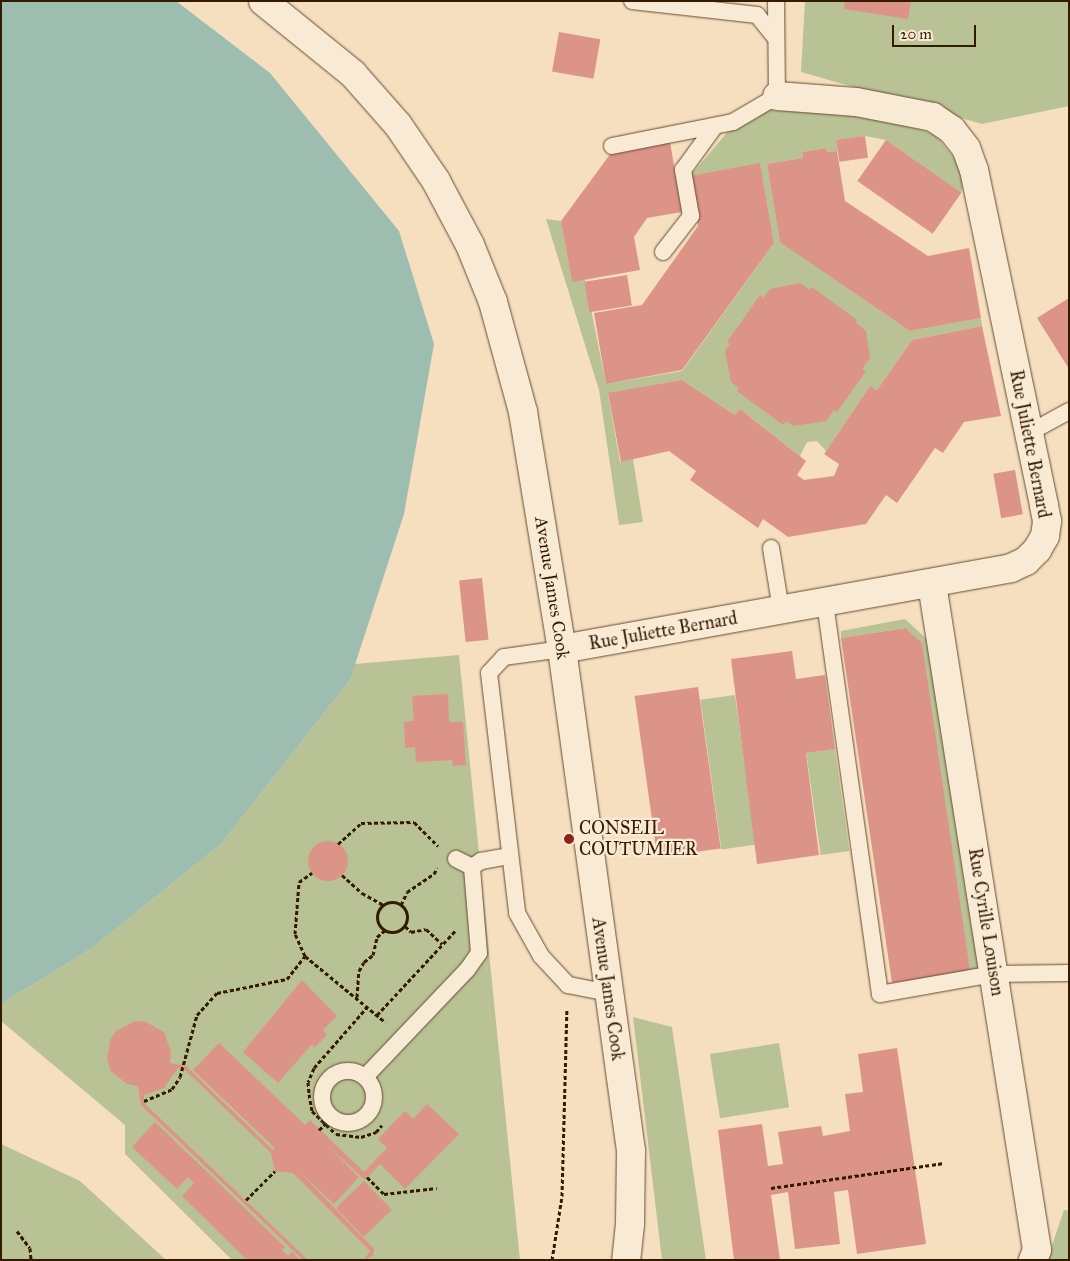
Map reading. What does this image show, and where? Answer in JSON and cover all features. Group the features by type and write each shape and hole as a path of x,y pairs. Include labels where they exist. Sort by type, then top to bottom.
{"street":[{"name":"Avenue James Cook","path":"263,1 353,74 398,125 436,181 470,245 493,302 522,412 562,649 631,1151 630,1224 626,1260"},
{"name":"Rue Juliette Bernard","path":"562,649 932,584 1011,568 1026,561 1037,550 1045,536 1047,520 974,170 966,148 952,130 933,117 856,102 777,96"},
{"name":"Rue Cyrille Louison","path":"932,584 1037,1250 1033,1260"},
{"path":"630,1224 634,1260"}],"lane":[{"path":"632,1 757,15 775,37"},
{"path":"612,146 733,122 777,96 776,1"},
{"path":"663,252 691,216 683,170 715,126"},
{"path":"1029,433 1069,411"},
{"path":"772,548 781,610"},
{"path":"824,603 880,994 994,974 1069,973"},
{"path":"562,649 504,657 489,672 517,913 542,956 568,985 609,993"},
{"path":"472,867 481,861 510,856"},
{"path":"456,859 472,867"},
{"path":"365,1077 467,970 479,953 472,867"},
{"path":"348,1071 365,1077 371,1083 374,1099 368,1114 355,1123 346,1124 328,1121 322,1102 326,1084 331,1077 348,1071"}],"path":[{"path":"338,844 360,823 414,822 441,848"},
{"path":"401,905 407,892 434,874 439,864"},
{"path":"312,873 299,882 295,934 305,956 368,1006 402,1038"},
{"path":"342,875 362,893 384,905"},
{"path":"394,902 401,905 408,916 405,926 398,932 385,930 377,918 384,905 394,902"},
{"path":"405,926 411,932 426,929 442,944"},
{"path":"376,1015 457,929"},
{"path":"357,997 359,972 364,962 373,955 377,937 385,930"},
{"path":"144,1101 172,1089 180,1077 196,1015 217,993 287,979 305,956"},
{"path":"552,1260 562,1196 568,985"},
{"path":"368,1006 314,1068 308,1082 312,1111 328,1121 336,1134 347,1138 376,1132 382,1125"},
{"path":"319,1130 328,1121"},
{"path":"771,1188 944,1163"},
{"path":"246,1200 275,1171"},
{"path":"367,1177 384,1194 437,1188"},
{"path":"17,1231 30,1248 31,1260"}],"green space":[{"path":"805,1 1069,1 1069,106 982,124 801,72"},
{"path":"765,110 870,115 935,134 966,173 961,193 886,140 865,136 837,141 838,151 827,152 826,148 802,152 803,158 767,164 780,241 910,331 981,318 982,326 912,340 877,390 870,386 826,451 817,441 807,442 800,456 740,409 735,415 682,380 608,394 620,462 633,459 643,522 619,525 599,390 546,219 561,221 572,281 585,279 606,384 682,371 774,243 760,164 690,176 731,128"},
{"path":"905,619 929,641 980,970 970,971 904,628 841,638 841,631"},
{"path":"459,655 520,1260 232,1260 125,1154 125,1125 1,1021 1,1004 92,948 221,844 350,680 355,664"},
{"path":"735,695 756,845 721,849 700,700"},
{"path":"835,749 849,851 821,855 806,753"},
{"path":"633,1017 672,1027 706,1260 662,1260"},
{"path":"779,1043 789,1107 720,1118 710,1054"},
{"path":"1,1144 80,1181 166,1260 1,1260"},
{"path":"1064,1210 1069,1211 1069,1260 1047,1260"}],"shaded area":[{"path":"1,1 176,1 270,73 399,231 434,344 404,514 350,680 221,844 92,948 1,1004"}],"building":[{"path":"845,1 911,1 908,19 844,9"},
{"path":"559,32 600,39 593,79 552,71"},
{"path":"865,136 868,158 839,162 836,140"},
{"path":"886,140 961,193 933,234 857,181"},
{"path":"670,142 682,212 647,218 634,237 640,270 572,282 561,221 611,153"},
{"path":"826,148 827,152 837,151 845,201 928,256 969,248 981,318 910,331 780,242 767,164 803,158 802,152"},
{"path":"760,163 774,243 682,370 606,384 594,313 642,305 698,226 690,176"},
{"path":"627,275 632,306 589,312 585,282"},
{"path":"800,283 810,290 812,287 857,320 855,322 866,331 870,358 862,369 866,371 837,412 834,410 826,421 793,426 786,421 783,425 737,391 739,388 731,382 725,351 730,344 727,342 760,295 763,298 770,289"},
{"path":"1069,298 1069,369 1037,318"},
{"path":"982,326 1001,416 964,422 943,453 935,448 897,503 886,495 866,524 788,537 763,519 758,528 690,480 696,471 669,451 621,462 608,393 682,380 735,415 740,409 806,461 797,475 804,480 834,476 839,464 824,454 870,386 877,390 912,340"},
{"path":"1015,470 1023,514 1001,518 993,474"},
{"path":"482,578 488,640 466,642 459,580"},
{"path":"905,628 922,643 970,971 892,983 841,638"},
{"path":"792,651 796,679 825,675 835,749 806,753 819,855 757,864 731,659"},
{"path":"698,687 721,848 657,857 635,696"},
{"path":"448,694 449,722 463,722 466,765 453,766 452,760 416,762 415,747 405,748 404,722 414,721 412,696"},
{"path":"328,841 342,847 348,861 342,875 328,881 314,875 308,861 314,847"},
{"path":"302,980 337,1016 323,1030 327,1035 314,1048 312,1044 278,1083 243,1052"},
{"path":"135,1021 146,1022 164,1032 171,1052 170,1063 186,1066 273,1150 275,1148 193,1070 219,1043 305,1125 310,1120 364,1172 387,1148 378,1139 405,1111 413,1119 427,1104 459,1134 405,1189 380,1164 365,1180 324,1142 359,1177 334,1204 297,1169 374,1249 373,1256 364,1260 370,1251 293,1173 275,1171 271,1153 185,1070 178,1068 164,1088 144,1095 144,1103 308,1260 303,1260 141,1105 138,1086 127,1084 111,1071 107,1060 110,1040 116,1031"},
{"path":"897,1048 926,1244 857,1254 848,1190 834,1192 840,1244 795,1249 788,1192 771,1195 780,1260 734,1260 718,1130 762,1124 768,1166 783,1164 778,1132 821,1126 823,1136 850,1131 845,1094 863,1092 858,1054"},
{"path":"155,1122 285,1247 282,1250 288,1256 292,1252 300,1260 247,1260 182,1196 194,1183 188,1177 177,1189 132,1147"},
{"path":"364,1181 392,1210 364,1237 336,1208"}],"place":[{"name":"CONSEIL COUTUMIER","path":"569,839"}]}
